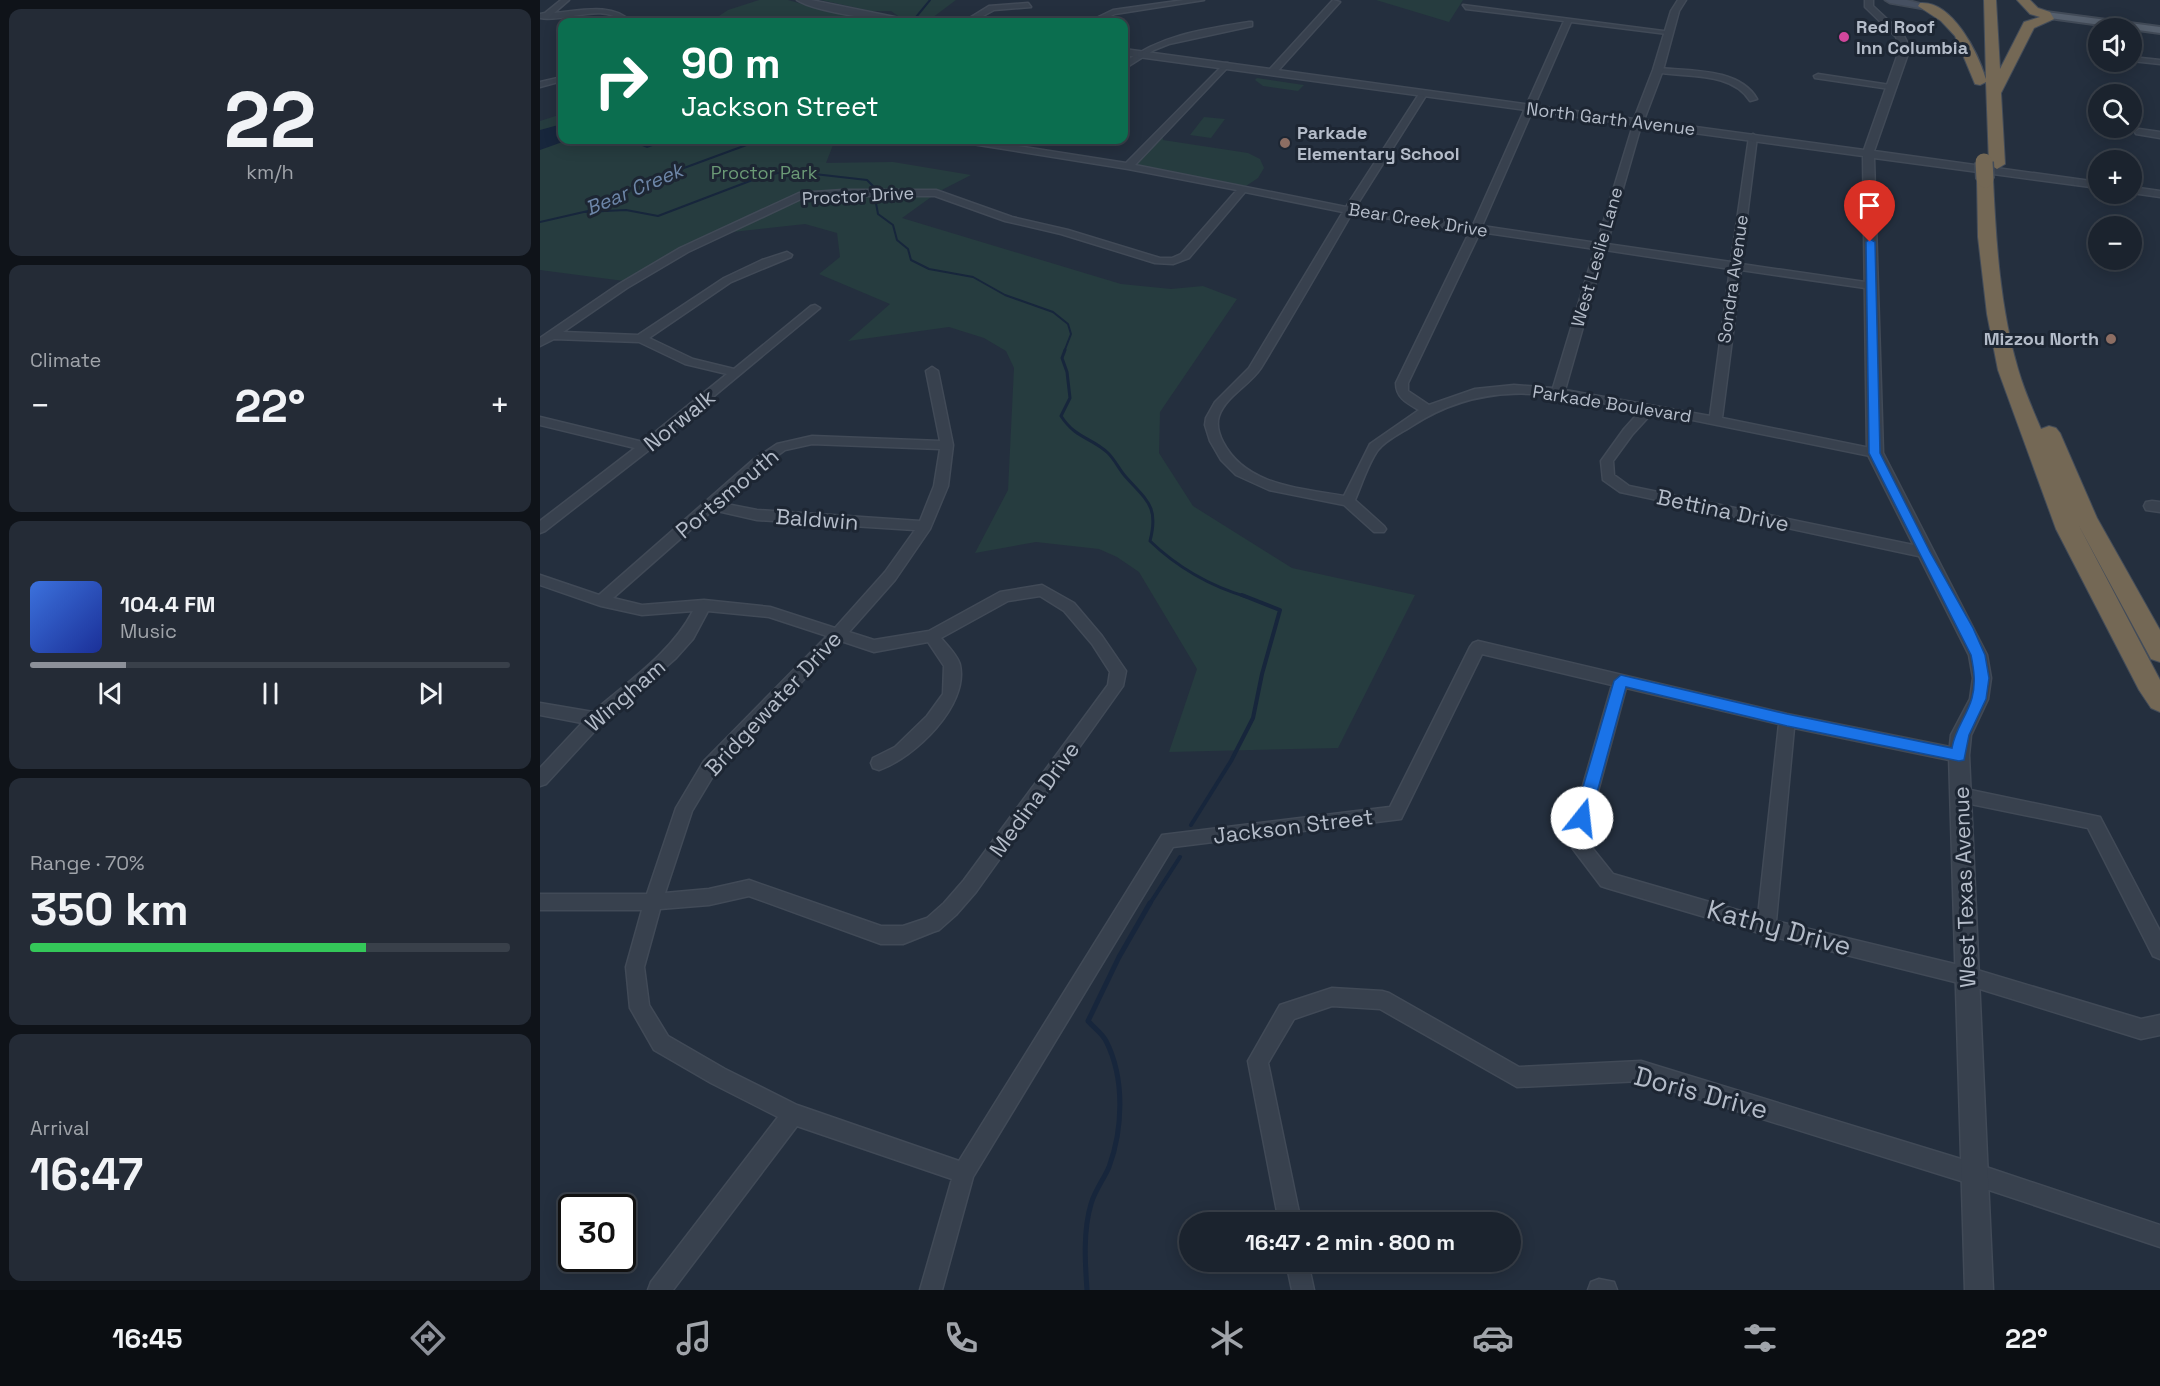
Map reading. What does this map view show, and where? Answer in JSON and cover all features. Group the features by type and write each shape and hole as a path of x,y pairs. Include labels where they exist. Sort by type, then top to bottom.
{"highway":[{"path":"1977,0 1980,81 1991,171 2014,315 2026,370 2057,454 2114,570 2160,652"},
{"path":"1990,0 1995,92 1988,248 1996,314 2008,370 2068,530 2148,683 2160,701"},
{"path":"2023,0 2034,11 2047,17"},
{"path":"1927,2 1946,16 1961,34 1970,48 1980,81"},
{"path":"1995,92 2029,25 2047,17"}],"main road":[{"path":"1890,0 1927,2"},
{"path":"2047,17 2160,30"}],"street":[{"path":"540,24 543,16 565,0"},
{"path":"801,0 834,9 885,18"},
{"path":"1100,18 1113,12 1200,0"},
{"path":"1638,123 1658,70 1675,10 1682,0"},
{"name":"West Texas Avenue","path":"1869,0 1869,8 1874,14 1900,36 1905,52 1890,87 1868,154 1875,453 1923,552 1966,628 1978,655 1982,678 1979,699 1961,735 1959,755 1978,1290"},
{"path":"1272,72 1332,1"},
{"path":"974,18 992,8 1028,5"},
{"path":"1466,7 1668,32"},
{"path":"543,16 603,12 619,14 623,18"},
{"path":"1428,410 1410,400 1402,392 1402,383 1476,229 1568,21"},
{"path":"1128,63 1138,54 1184,36 1249,24"},
{"name":"North Garth Avenue","path":"1128,53 2088,184"},
{"path":"2142,59 2160,62"},
{"path":"1128,166 1225,65"},
{"path":"1658,70 1732,81 1751,94 1753,99"},
{"path":"1818,76 1890,87"},
{"path":"540,84 558,80"},
{"path":"1379,529 1348,501 1277,488 1240,473 1228,463 1212,429 1212,419 1216,410 1254,369 1349,210 1423,94"},
{"name":"West Leslie Lane","path":"1558,392 1638,123"},
{"path":"2142,132 2160,135"},
{"name":"Sondra Avenue","path":"1715,422 1753,137"},
{"name":"Bear Creek Drive","path":"992,144 1128,166 1349,210 1872,286"},
{"path":"1032,150 1039,144"},
{"name":"Proctor Drive","path":"540,343 623,286 684,249 799,196 843,193 936,194 1009,219 1064,232 1159,261 1173,261 1185,256 1244,188"},
{"path":"2142,191 2160,194"},
{"path":"641,339 715,285 755,265 787,255"},
{"name":"Norwalk","path":"540,528 737,374 815,308"},
{"path":"551,335 641,339 689,362 737,374"},
{"name":"Bridgewater Drive","path":"932,371 947,445 941,486 924,526 890,576 838,634 710,766 684,808 652,902 635,968 640,1008 661,1043 718,1076 794,1114 964,1173"},
{"name":"Parkade Boulevard","path":"1348,501 1374,447 1428,410 1482,392 1514,389 1558,392 1650,408 1875,453"},
{"name":"Bettina Drive","path":"1650,408 1628,432 1607,461 1608,477 1625,489 1923,552"},
{"path":"540,421 645,447"},
{"name":"Portsmouth","path":"601,601 771,452 796,442 812,440 947,445"},
{"name":"Baldwin","path":"711,505 757,515 924,526"},
{"name":"Medina Drive","path":"540,580 601,601 642,609 704,606 770,612 874,645 932,636 1005,596 1042,590 1069,607 1111,658 1118,671 1115,686 970,886 933,924 903,935 881,935 862,930 799,904 748,888 709,897 652,902 540,902"},
{"name":"Wingham","path":"540,779 596,719 671,654 688,635 704,606"},
{"path":"879,763 901,752 933,720 951,695 952,665 932,636"},
{"name":"Jackson Street","path":"931,1290 964,1173 1168,840 1395,814 1478,647 1787,720 1959,755"},
{"name":"Kathy Drive","path":"1621,681 1576,841 1607,880 1766,927 1967,976 2141,1029 2160,1025"},
{"path":"540,710 596,719"},
{"path":"1766,927 1787,720"},
{"path":"1961,795 2094,822 2160,950"},
{"name":"Doris Drive","path":"1288,1212 1258,1061 1287,1012 1332,998 1382,1000 1517,1077 1641,1071 1974,1174 2160,1236"},
{"path":"659,1290 794,1114"},
{"path":"1299,1272 1303,1290"},
{"path":"1599,1290 1606,1290"}],"green space":[{"path":"759,0 788,0 831,12 871,18 716,18 728,10"},
{"path":"821,0 956,0 932,18 910,18 898,16 891,11 871,11"},
{"path":"1376,0 1463,0 1449,22"},
{"path":"1257,78 1304,85 1298,91 1263,86 1255,80"},
{"name":"Proctor Park","path":"558,115 558,144 833,144 826,163 893,162 971,175 936,193 799,196 767,208 675,251 624,281 540,270 540,121"},
{"path":"1204,117 1225,119 1211,138 1190,135"},
{"path":"1162,135 1163,140 1248,153 1260,159 1264,168 1258,178 1246,186 1132,165"},
{"path":"847,195 934,195 902,218 1121,284 1171,289 1203,286 1237,299 1160,412 1159,453 1193,506 1292,568 1415,595 1338,748 1169,752 1197,669 1139,572 1117,557 1099,549 1036,542 975,553 1008,490 1014,368 1006,351 984,338 949,327 848,341 890,304 819,274 840,257 837,233 805,224 724,233 786,204 809,198"}],"water":[{"path":"558,125 558,144 540,150 540,130"},
{"path":"637,144 658,144 647,148"}],"waterway":[{"name":"Bear Creek","path":"915,18 930,0"},
{"name":"Bear Creek","path":"540,222 588,211 635,186 749,144"},
{"path":"584,212 626,210 658,216 763,176 788,171 867,180 874,187"},
{"path":"875,198 878,214 893,225 897,240 908,249 911,260 929,269 973,277 1005,295 1053,312 1068,324 1071,334 1064,352"},
{"path":"1065,350 1062,358 1067,372 1070,398 1061,416 1078,434 1108,453 1145,498 1153,520 1150,541 1172,560 1195,575 1247,597"},
{"path":"1191,825 1231,761 1253,718 1262,674 1280,610 1242,595"},
{"path":"1149,905 1180,857"},
{"path":"1087,1290 1085,1247 1088,1214 1114,1152 1120,1104 1112,1055 1104,1038 1088,1021 1119,957 1150,903"}],"place":[{"name":"Red Roof Inn Columbia","path":"1844,37"},
{"name":"Parkade Elementary School","path":"1285,143"},
{"name":"Mizzou North","path":"2111,339"}],"route":[{"path":"1582,818 1621,681 1787,720 1959,755 1961,735 1979,699 1982,678 1978,655 1966,628 1923,552 1875,453 1870,242"}]}
